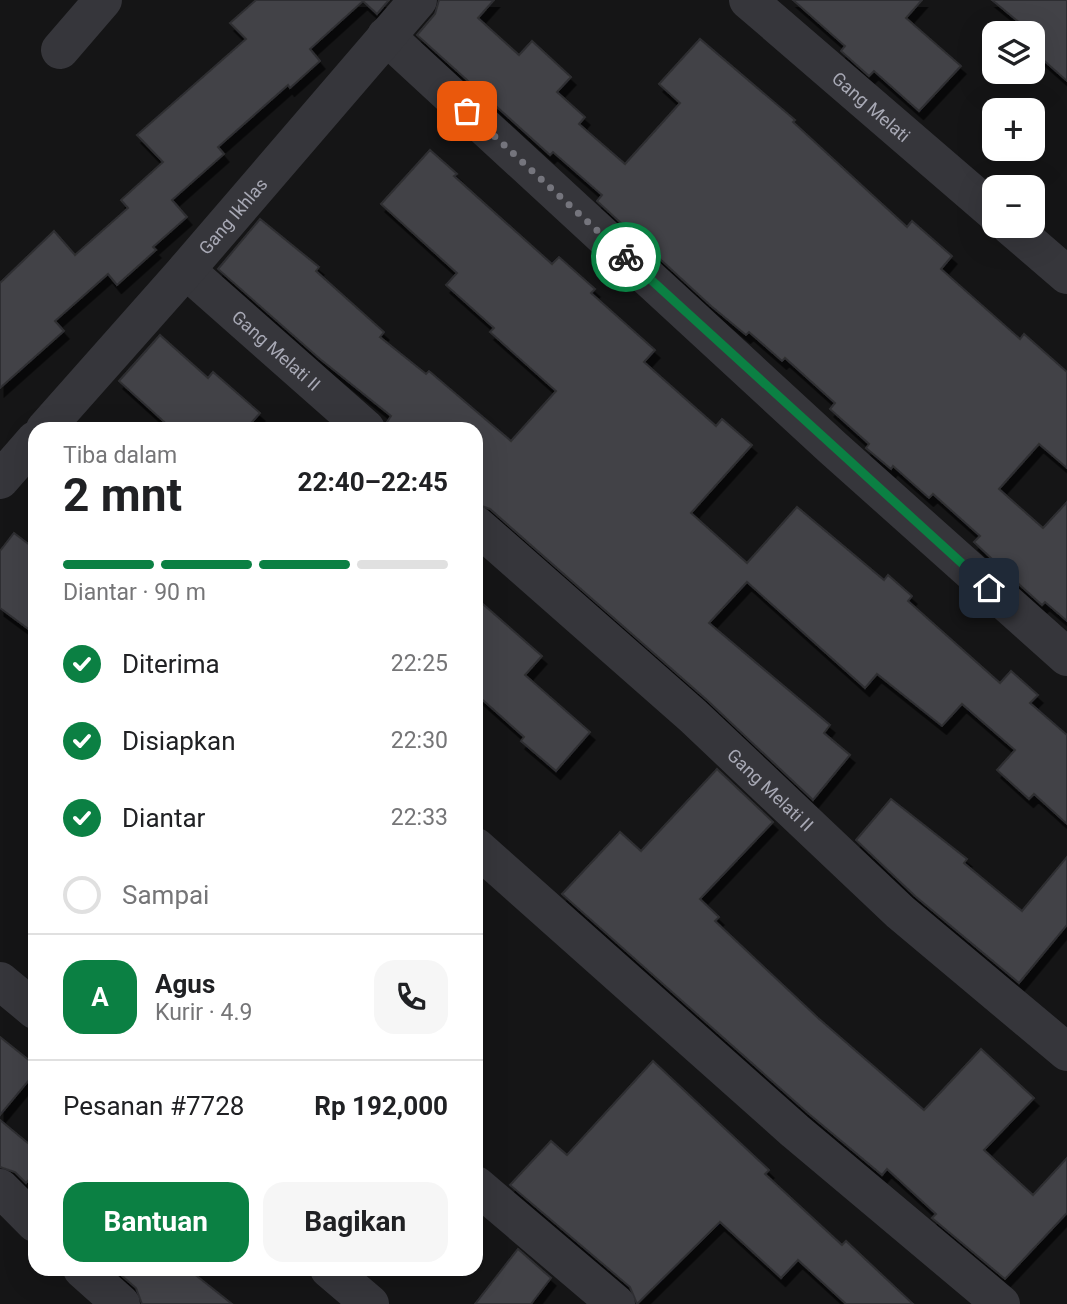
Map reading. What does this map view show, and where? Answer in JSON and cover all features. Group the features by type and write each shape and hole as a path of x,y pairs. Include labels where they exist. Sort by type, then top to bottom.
{"street":[{"path":"60,50 103,0"},
{"name":"Gang Ikhlas","path":"53,422 418,0"},
{"name":"Gang Melati","path":"748,0 982,202"},
{"path":"386,36 833,448 1067,657"},
{"path":"1024,238 1067,275"},
{"name":"Gang Melati II","path":"186,270 358,422"},
{"name":"Gang Ikhlas","path":"0,480 28,450"},
{"name":"Gang Melati II","path":"483,531 693,716 900,912 1067,1052"},
{"path":"483,853 795,1132 1002,1304"},
{"path":"0,981 28,1004"},
{"path":"0,1188 28,1216"},
{"path":"483,1191 617,1304"},
{"path":"90,1276 121,1304"},
{"path":"338,1276 370,1304"}],"building":[{"path":"256,0 389,0 377,14 363,1 310,49 320,61 290,88 288,85 218,147 224,154 172,200 187,217 153,247 156,250 117,285 108,274 55,321 64,331 0,388 0,283 54,231 75,255 128,208 121,200 163,162 137,135 246,39 230,23"},
{"path":"439,0 494,0 478,18 519,55 532,41 571,77 557,92 585,117 579,124 625,164 680,103 659,84 700,39 795,120 793,122 907,227 912,221 952,256 941,269 1020,339 1024,334 1067,372 1067,468 1039,444 999,489 1043,528 1067,502 1067,621 1045,602 1042,605 974,542 980,536 933,494 929,498 893,466 891,469 866,448 869,444 830,409 835,403 785,358 782,361 749,332 746,335 711,306 597,201 602,195 553,152 550,155 417,35 435,14"},
{"path":"793,0 922,0 906,18 961,66 919,111 874,71 869,76 841,51 845,46"},
{"path":"992,0 1067,0 1067,81 1045,62 1045,21 1017,21"},
{"path":"430,150 457,174 454,176 552,264 559,257 595,289 591,293 655,350 644,362 716,426 722,419 752,445 691,513 747,563 797,507 884,580 888,575 912,596 908,601 1000,683 1011,671 1038,695 1030,703 1067,735 1067,824 1034,794 1029,799 997,770 1015,750 962,704 942,726 877,674 865,688 747,582 709,623 830,725 824,733 850,755 813,800 707,700 490,509 483,506 483,422 387,422 391,416 320,359 218,269 260,219 319,267 316,271 384,332 380,337 426,374 429,371 511,441 556,391 490,332 494,328 446,285 457,273 381,204"},
{"path":"160,335 208,378 213,372 260,413 252,422 164,422 119,381"},
{"path":"14,533 28,544 28,629 0,608 0,551"},
{"path":"483,604 542,656 525,675 590,732 556,771 521,741 524,737 483,700"},
{"path":"717,769 773,822 700,899 719,917 715,921 818,1018 924,1110 981,1049 1034,1098 984,1150 1033,1195 1067,1158 1067,1213 1005,1279 932,1218 936,1214 887,1169 882,1175 809,1114 562,894 620,832 641,851"},
{"path":"891,799 967,859 964,863 1022,911 1067,857 1067,925 1019,983 915,896 856,840"},
{"path":"0,1037 28,1059 28,1081 0,1115"},
{"path":"653,1061 769,1170 765,1174 842,1245 846,1241 913,1304 846,1304 798,1260 781,1278 720,1222 637,1304 630,1287 510,1185 551,1141 567,1155"},
{"path":"0,1120 28,1143 28,1181 26,1183 15,1172 0,1167"},
{"path":"518,1249 551,1278 531,1304 475,1304"},
{"path":"122,1276 197,1276 232,1304 142,1304 136,1288"}],"way so far":[{"path":"467,111 626,257"}],"route":[{"path":"626,257 989,588"}]}
